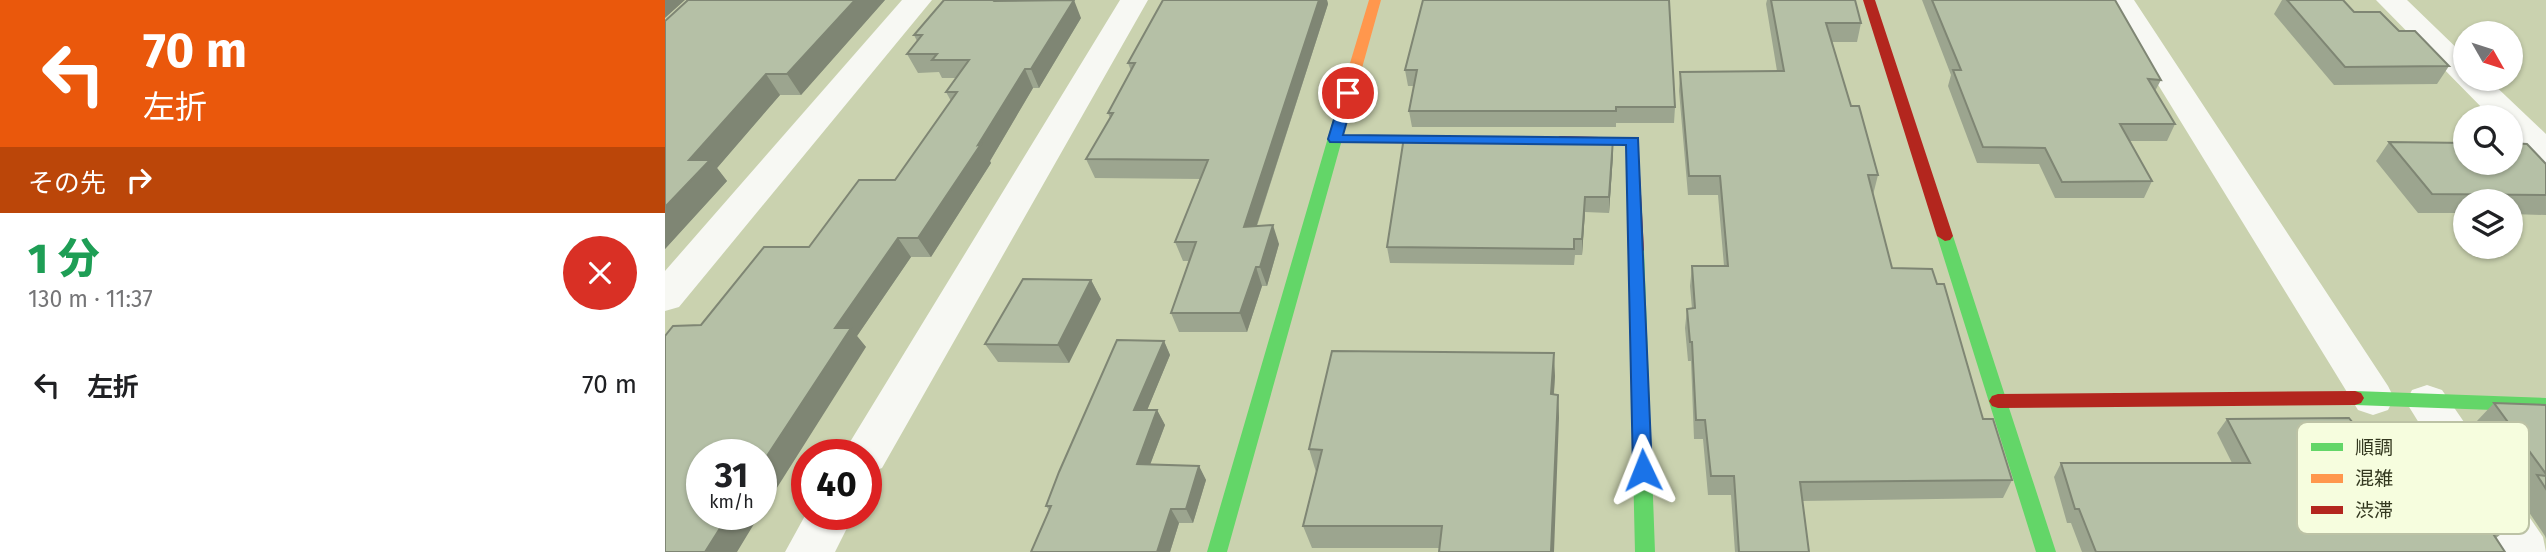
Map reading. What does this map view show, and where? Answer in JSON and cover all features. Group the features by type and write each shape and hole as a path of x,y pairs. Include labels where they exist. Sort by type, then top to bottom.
{"street":[{"path":"665,297 918,0"},
{"path":"875,439 1134,0"},
{"path":"1217,552 1375,0"},
{"path":"1869,0 2046,552"},
{"path":"2120,0 2373,398"},
{"path":"2390,0 2453,61"},
{"path":"2482,91 2497,105"},
{"path":"2523,131 2546,153"},
{"path":"1335,139 1471,140"},
{"path":"1538,140 1633,141 1645,552"},
{"path":"1998,401 2373,398 2546,405"},
{"path":"2427,402 2440,422"},
{"path":"809,552 822,530"},
{"path":"2514,534 2526,552"}],"building":[{"path":"688,0 855,0 787,74 766,74 689,160 710,160 665,207 665,21"},
{"path":"944,0 1074,0 1031,69 1025,69 978,145 981,144 918,238 898,238 835,328 851,328 777,441 686,439 686,530 719,530 705,552 665,552 665,336 673,326 701,325 764,247 809,247 859,180 895,180 957,92 946,92 969,60 932,60 937,54 907,54 922,35 914,35"},
{"path":"1163,0 1319,0 1244,227 1273,225 1260,267 1256,267 1240,313 1171,313 1196,242 1175,242 1208,160 1086,159 1113,113 1108,113 1135,63 1128,63"},
{"path":"1423,0 1669,0 1675,107 1616,107 1616,111 1409,111 1417,70 1405,70"},
{"path":"1771,0 1855,0 1861,23 1826,23 1851,106 1859,106 1878,175 1868,175 1892,268 1932,269 1937,284 1944,284 1983,419 1993,419 2012,480 1800,482 1809,552 1739,552 1734,476 1711,476 1705,420 1696,420 1692,342 1687,309 1695,308 1692,266 1728,266 1720,176 1689,176 1680,72 1784,71"},
{"path":"1932,0 2115,0 2161,80 2148,79 2175,124 2120,124 2152,181 2062,182 2045,148 1983,147 1953,70 1961,70"},
{"path":"2287,0 2343,0 2354,12 2380,12 2399,31 2415,31 2449,66 2345,67"},
{"path":"1404,137 1613,139 1609,197 1585,197 1582,239 1574,239 1574,249 1387,247"},
{"path":"2389,142 2453,143 2453,175 2523,175 2523,144 2527,144 2546,164 2546,195 2523,195 2523,189 2453,189 2453,194 2432,194"},
{"path":"1023,279 1091,280 1058,345 985,344"},
{"path":"1117,340 1164,341 1134,410 1157,410 1137,464 1199,466 1186,509 1171,509 1157,552 1031,552 1051,506 1046,506 1059,472"},
{"path":"1332,351 1554,353 1551,394 1558,395 1551,552 1439,552 1442,526 1303,526 1322,450 1309,449"},
{"path":"2494,403 2546,405 2546,474 2529,451 2529,422 2508,422"},
{"path":"2349,418 2352,422 2297,422 2297,534 2493,534 2505,552 2096,552 2079,509 2075,509 2061,463 2250,463 2227,419"},
{"path":"2537,475 2546,476 2546,489"}],"traffic: fast":[{"path":"1217,552 1348,93"},
{"path":"1945,236 2046,552"},
{"path":"1636,250 1645,552"},
{"path":"2355,398 2546,405"}],"traffic: slow":[{"path":"1348,93 1375,0"},
{"path":"1335,139 1454,140"}],"traffic: jam":[{"path":"1869,0 1945,236"},
{"path":"1560,140 1633,141 1636,250"},
{"path":"1998,401 2355,398"}],"route":[{"path":"1348,93 1335,139 1633,141 1643,470"}]}
